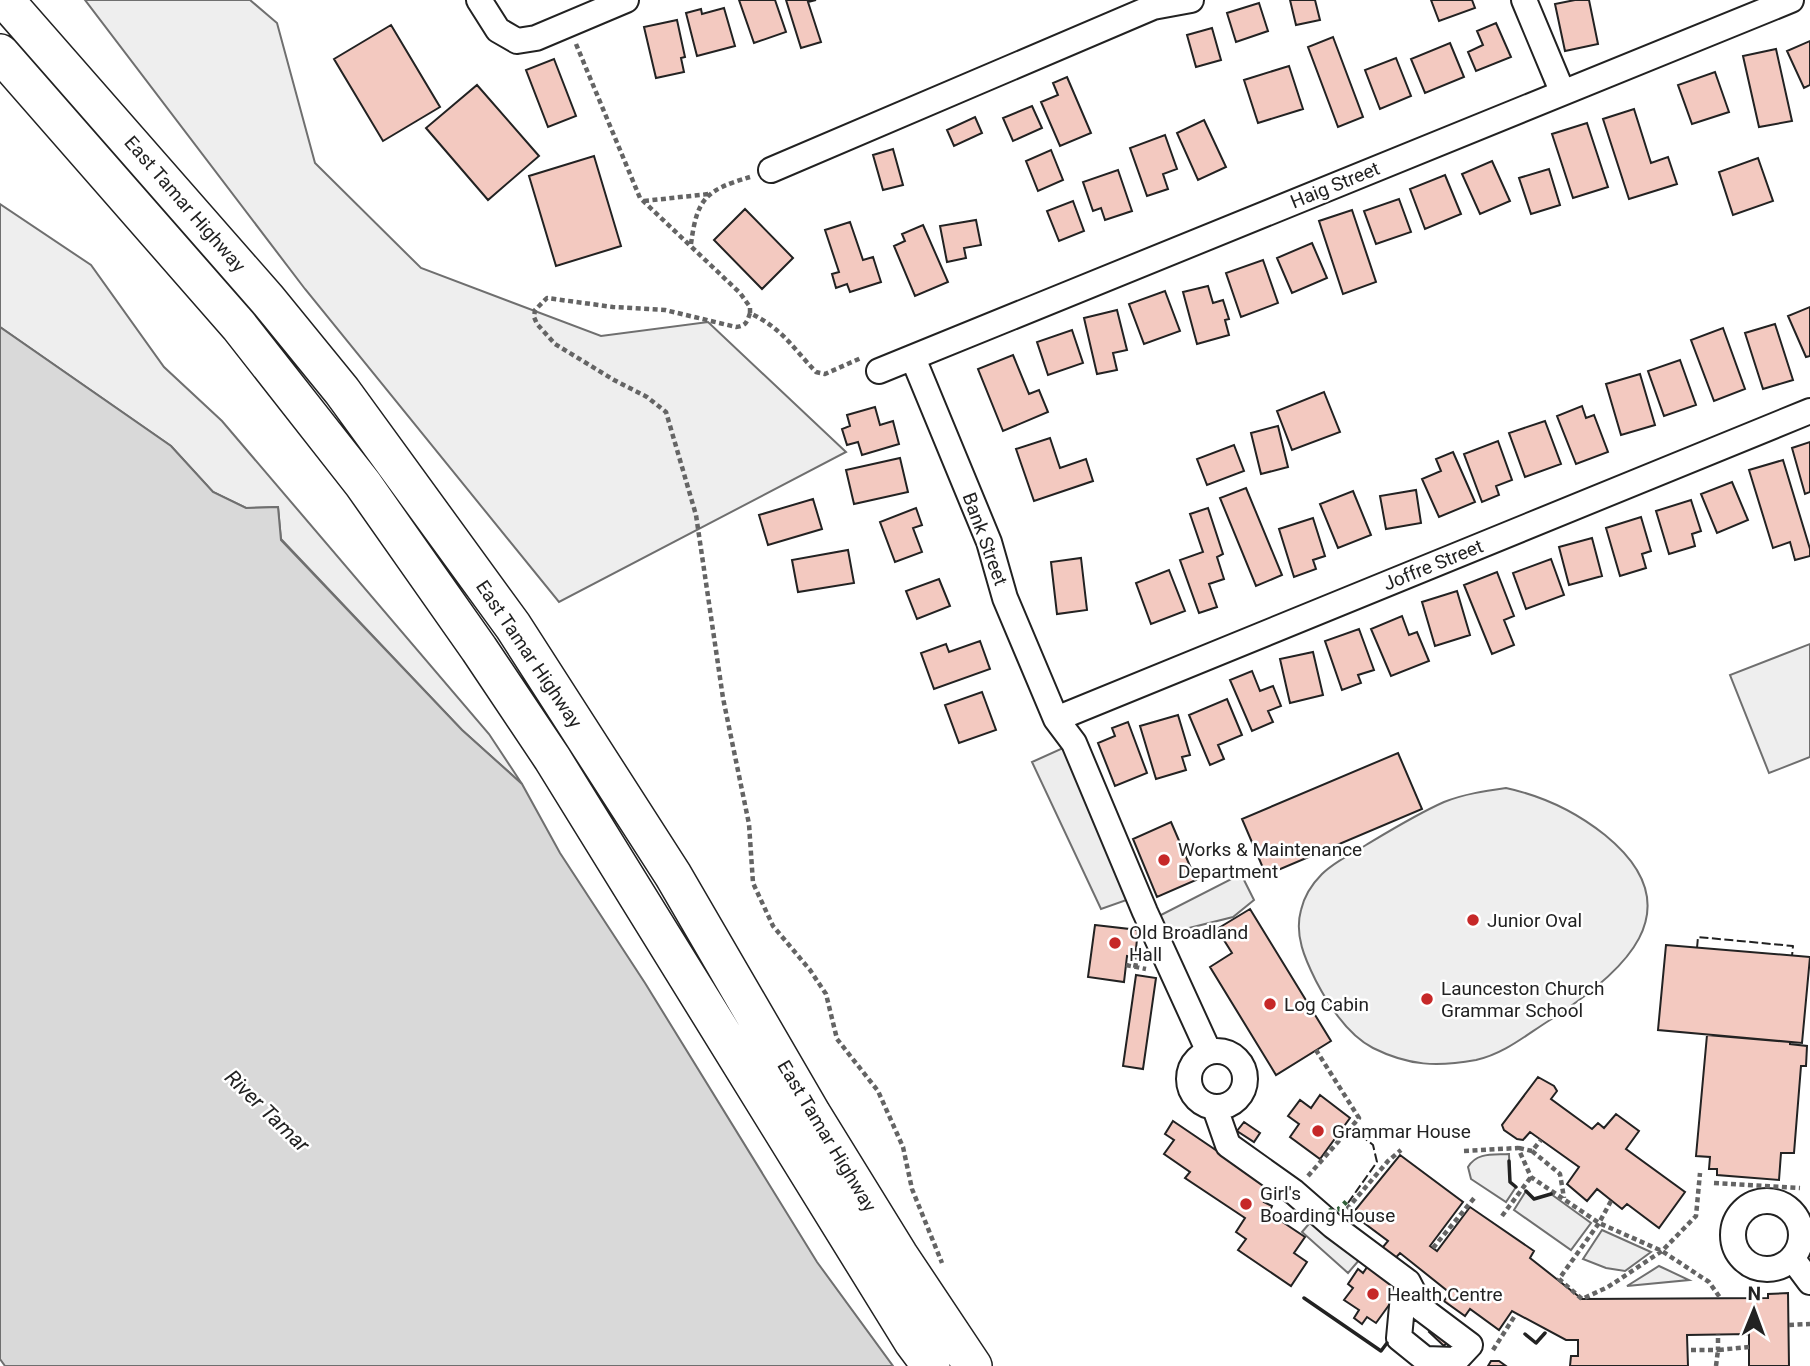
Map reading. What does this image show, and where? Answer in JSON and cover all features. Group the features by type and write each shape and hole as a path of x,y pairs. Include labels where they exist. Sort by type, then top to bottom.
{"highway":[{"name":"East Tamar Highway","path":"5,0 267,299 342,391 513,626 673,875 899,1255 973,1366"},
{"name":"East Tamar Highway","path":"0,53 239,326 363,484 552,758 913,1342 931,1366"}],"street":[{"path":"479,0 498,30 517,41 536,38 626,0"},
{"path":"771,170 1153,7 1191,0"},
{"path":"1524,0 1562,91"},
{"name":"Haig Street","path":"876,362 913,358 1562,91 1791,0"},
{"name":"Bank Street","path":"913,358 989,542 1005,598 1056,719 1074,743 1155,936 1209,1052"},
{"name":"Joffre Street","path":"1056,719 1810,411"},
{"path":"1209,1052 1227,1053 1235,1057 1244,1072 1245,1081 1243,1090 1232,1103 1215,1108 1207,1106 1193,1095 1189,1078 1195,1062 1209,1052"},
{"path":"1215,1108 1228,1145 1294,1192 1333,1226 1408,1282"},
{"path":"1792,1258 1810,1282"}],"path":[{"path":"568,24 634,186 643,201 740,293 750,307 750,313 747,323 736,327 665,310 613,307 547,298 535,310 534,317 542,332 555,344 647,397 666,412 696,515 723,698 749,824 754,883 774,926 826,994 837,1039 878,1091 903,1147 912,1189 943,1265"},
{"path":"691,245 696,213 705,198 732,182 771,170"},
{"path":"643,201 713,193"},
{"path":"750,313 778,329 816,372 825,374 876,362"},
{"path":"1294,1192 1359,1118 1316,1050"},
{"path":"1532,1151 1541,1140"},
{"path":"1518,1148 1531,1177 1599,1223 1662,1251 1709,1282 1721,1299"},
{"path":"1464,1151 1518,1148 1532,1151 1560,1174 1564,1198"},
{"path":"1333,1226 1388,1161 1401,1150"},
{"path":"1611,1201 1599,1223 1559,1279 1582,1299 1608,1287 1662,1251 1696,1216 1700,1173"},
{"path":"1502,1216 1531,1177"},
{"path":"1743,1177 1743,1186"},
{"path":"1714,1183 1800,1188"},
{"path":"1433,1248 1475,1197"},
{"path":"1490,1356 1516,1314"},
{"path":"1789,1325 1810,1324"},
{"path":"1716,1366 1718,1334"},
{"path":"1691,1350 1749,1347"}],"shaded area":[{"path":"85,0 250,0 277,23 315,163 421,268 601,336 708,322 846,452 559,602 305,289"},
{"path":"0,204 91,265 164,367 222,421 489,734 522,784 462,730 281,539 278,507 246,508 213,492 171,446 0,327"},
{"path":"1810,644 1810,757 1769,773 1730,675"},
{"path":"1074,743 1138,896 1101,909 1032,762"},
{"name":"Junior Oval","path":"1506,788 1546,800 1582,819 1605,835 1632,863 1645,889 1647,914 1639,938 1623,961 1602,982 1577,1002 1496,1053 1476,1060 1436,1064 1411,1062 1373,1048 1355,1036 1333,1010 1308,964 1299,929 1306,896 1318,878 1332,866 1414,817 1452,799"},
{"path":"1241,874 1254,900 1233,917 1165,934 1157,917"},
{"path":"1509,1154 1510,1182 1516,1187 1506,1202 1471,1179 1468,1167 1481,1157"},
{"path":"1526,1191 1534,1199 1551,1194 1591,1223 1571,1250 1514,1210"},
{"path":"1314,1218 1360,1259 1348,1273 1302,1232"},
{"path":"1602,1230 1651,1252 1625,1271 1606,1268 1583,1259"},
{"path":"1659,1266 1689,1280 1627,1286"}],"water":[{"name":"River Tamar","path":"0,327 171,446 213,492 246,508 278,507 281,540 462,730 522,784 560,853 645,983 817,1262 893,1366 5,1366 0,1359"}],"building":[{"path":"739,0 775,0 786,32 754,43"},
{"path":"786,0 816,0 808,2 821,42 801,48"},
{"path":"1290,0 1315,0 1320,20 1296,25"},
{"path":"1431,0 1472,0 1475,8 1439,21"},
{"path":"1589,0 1598,44 1565,51 1555,4"},
{"path":"1259,3 1268,31 1236,42 1227,13"},
{"path":"724,8 735,46 697,56 686,13 701,9 702,14"},
{"path":"677,20 685,57 681,58 684,72 656,78 644,27"},
{"path":"1496,23 1511,57 1476,71 1468,52 1483,45 1477,31"},
{"path":"391,25 440,107 383,141 334,59"},
{"path":"1212,28 1221,60 1196,67 1187,35"},
{"path":"1333,37 1363,117 1338,127 1308,47"},
{"path":"1810,41 1810,85 1804,88 1787,51"},
{"path":"1450,43 1464,77 1425,93 1411,59"},
{"path":"1776,49 1792,121 1759,127 1743,56"},
{"path":"1396,58 1411,96 1380,109 1365,70"},
{"path":"554,59 576,116 548,127 526,70"},
{"path":"1289,66 1303,109 1258,123 1244,80"},
{"path":"1715,72 1729,112 1692,124 1678,85"},
{"path":"1067,77 1091,133 1060,146 1041,102 1058,95 1053,83"},
{"path":"477,85 539,156 488,200 426,128"},
{"path":"1032,106 1042,128 1013,141 1003,118"},
{"path":"1634,109 1651,163 1668,157 1677,184 1629,199 1603,119"},
{"path":"975,117 982,133 954,146 947,130"},
{"path":"1204,120 1226,167 1198,180 1177,133"},
{"path":"1587,123 1608,187 1573,198 1552,134"},
{"path":"1165,135 1177,169 1163,174 1168,189 1147,196 1130,148"},
{"path":"893,149 903,185 883,190 873,155"},
{"path":"1051,150 1063,180 1038,191 1026,161"},
{"path":"594,156 621,246 556,266 529,176"},
{"path":"1758,158 1773,201 1733,215 1719,172"},
{"path":"1492,161 1510,201 1480,214 1462,174"},
{"path":"1549,169 1560,205 1531,214 1519,178"},
{"path":"1118,170 1132,211 1105,220 1101,208 1093,211 1083,182"},
{"path":"1445,175 1461,214 1425,229 1410,189"},
{"path":"1399,199 1411,232 1376,244 1364,211"},
{"path":"1073,201 1084,231 1059,241 1047,211"},
{"path":"745,209 793,258 762,289 714,240"},
{"path":"1352,210 1376,282 1343,294 1319,221"},
{"path":"976,220 981,245 964,248 966,258 947,262 940,226"},
{"path":"850,222 863,260 873,257 881,282 850,292 847,284 836,288 832,274 839,272 825,230"},
{"path":"923,225 948,282 915,296 894,246 905,241 902,234"},
{"path":"1312,243 1327,278 1292,293 1277,258"},
{"path":"1263,260 1278,303 1241,317 1226,273"},
{"path":"1208,286 1213,303 1223,300 1229,319 1225,320 1229,335 1197,344 1183,292"},
{"path":"1165,291 1180,331 1144,344 1129,304"},
{"path":"1810,307 1810,356 1806,357 1788,316"},
{"path":"1117,310 1127,350 1113,353 1117,370 1097,374 1084,318"},
{"path":"1775,324 1793,380 1763,389 1745,333"},
{"path":"1723,328 1745,389 1714,401 1691,340"},
{"path":"1072,330 1083,363 1048,375 1037,342"},
{"path":"1013,355 1029,394 1039,390 1048,412 1003,431 978,369"},
{"path":"1680,360 1696,405 1664,416 1648,371"},
{"path":"1640,374 1655,425 1621,435 1606,384"},
{"path":"1324,392 1340,432 1292,450 1277,411"},
{"path":"1582,406 1586,418 1594,415 1608,452 1576,464 1557,416"},
{"path":"875,407 880,425 893,421 899,444 862,455 858,442 847,445 842,429 850,426 847,415"},
{"path":"1545,421 1561,464 1525,477 1509,433"},
{"path":"1278,426 1288,467 1261,474 1251,433"},
{"path":"1050,438 1060,468 1086,459 1093,481 1034,501 1016,449"},
{"path":"1498,441 1512,480 1496,486 1499,495 1482,502 1464,454"},
{"path":"1810,442 1810,492 1805,494 1792,448"},
{"path":"1234,445 1244,471 1207,485 1197,459"},
{"path":"1453,452 1475,502 1439,517 1422,479 1441,471 1436,459"},
{"path":"900,458 908,492 854,504 846,470"},
{"path":"1783,460 1810,549 1810,556 1795,560 1790,542 1773,548 1749,470"},
{"path":"1732,482 1748,520 1717,533 1701,494"},
{"path":"1246,488 1282,575 1256,586 1220,498"},
{"path":"1416,490 1421,523 1386,529 1380,496"},
{"path":"1353,491 1371,535 1338,548 1320,504"},
{"path":"813,499 822,529 768,545 759,515"},
{"path":"1691,500 1701,531 1692,534 1695,546 1669,554 1656,511"},
{"path":"916,508 922,525 913,528 922,552 895,562 880,522"},
{"path":"1208,508 1223,554 1217,557 1224,579 1209,584 1217,607 1199,613 1180,560 1203,552 1190,514"},
{"path":"1641,517 1651,551 1642,554 1646,568 1620,576 1606,528"},
{"path":"1313,518 1325,556 1313,560 1316,569 1294,577 1279,529"},
{"path":"1592,538 1602,576 1569,585 1559,547"},
{"path":"848,550 854,583 798,592 792,560"},
{"path":"1081,558 1087,610 1057,614 1051,562"},
{"path":"1551,559 1564,595 1526,609 1513,573"},
{"path":"1169,570 1185,611 1151,624 1136,583"},
{"path":"1497,572 1514,616 1504,620 1514,645 1492,654 1464,585"},
{"path":"939,579 950,606 917,619 906,591"},
{"path":"1457,591 1470,635 1435,646 1422,602"},
{"path":"1402,616 1409,635 1417,632 1429,661 1391,676 1371,629"},
{"path":"1359,629 1374,670 1358,675 1361,683 1342,690 1325,641"},
{"path":"980,641 990,669 934,689 921,653 946,644 949,652"},
{"path":"1313,652 1323,695 1290,703 1280,659"},
{"path":"1252,671 1260,691 1273,686 1281,706 1268,711 1273,722 1252,731 1230,680"},
{"path":"982,692 996,730 959,743 945,705"},
{"path":"1227,699 1242,735 1218,745 1224,759 1210,765 1189,715"},
{"path":"1178,715 1190,755 1182,757 1186,770 1156,779 1140,726"},
{"path":"1128,722 1147,773 1115,786 1098,743 1115,736 1112,728"},
{"path":"1398,753 1422,809 1266,875 1242,819"},
{"name":"Works & Maintenance Department","path":"1171,822 1196,880 1157,897 1133,839"},
{"name":"Log Cabin","path":"1250,909 1331,1041 1276,1075 1210,967 1232,953 1217,929"},
{"name":"Old Broadland Hall","path":"1095,925 1138,930 1135,958 1127,956 1124,982 1088,977"},
{"path":"1666,945 1810,957 1802,1043 1658,1030"},
{"path":"1136,975 1156,978 1143,1069 1123,1066"},
{"path":"1707,1035 1790,1042 1807,1046 1806,1066 1801,1066 1794,1153 1781,1153 1779,1180 1717,1175 1717,1169 1709,1169 1710,1157 1696,1156"},
{"path":"1538,1077 1554,1086 1557,1091 1551,1099 1592,1129 1598,1123 1604,1128 1616,1114 1639,1131 1626,1149 1685,1192 1659,1228 1627,1204 1622,1209 1597,1189 1587,1201 1567,1184 1579,1167 1530,1132 1523,1140 1504,1130 1502,1125"},
{"name":"Grammar House","path":"1320,1095 1350,1118 1320,1159 1290,1137 1299,1124 1288,1116 1300,1100 1311,1108"},
{"name":"Girl's Boarding House","path":"1173,1121 1273,1189 1264,1202 1272,1206 1269,1213 1305,1237 1294,1253 1307,1262 1291,1286 1238,1250 1246,1239 1236,1232 1245,1218 1185,1178 1190,1172 1164,1154 1174,1140 1165,1134"},
{"path":"1244,1122 1260,1133 1254,1142 1237,1131"},
{"path":"1400,1155 1463,1202 1430,1246 1437,1251 1470,1207 1534,1251 1530,1258 1582,1299 1768,1298 1768,1294 1788,1293 1789,1366 1749,1366 1749,1334 1687,1335 1688,1366 1570,1366 1571,1356 1578,1356 1578,1340 1566,1340 1512,1311 1499,1330 1470,1309 1465,1316 1444,1301 1450,1293 1400,1253 1391,1263 1378,1253 1388,1241 1352,1214"},
{"name":"Health Centre","path":"1372,1260 1405,1283 1376,1323 1367,1317 1362,1324 1354,1318 1359,1310 1344,1300 1353,1288 1348,1284 1358,1269 1363,1273"},
{"path":"1436,1324 1451,1337 1444,1346 1429,1332"},
{"path":"1491,1361 1499,1361 1506,1366 1488,1366"}],"hedge":[{"path":"1329,1211 1339,1209 1347,1201"}],"fence":[{"path":"1697,948 1698,937 1793,946 1792,956"},
{"path":"1348,1203 1377,1162 1373,1145 1351,1127"}],"wall":[{"path":"1509,1161 1510,1182 1516,1187"},
{"path":"1526,1191 1534,1199 1551,1194"},
{"path":"1304,1298 1381,1351 1387,1343"},
{"path":"1525,1334 1536,1343 1545,1333"}],"place":[{"name":"Works & Maintenance Department","path":"1164,860"},
{"name":"Junior Oval","path":"1473,920"},
{"name":"Old Broadland Hall","path":"1115,943"},
{"name":"Launceston Church Grammar School","path":"1427,999"},
{"name":"Log Cabin","path":"1270,1004"},
{"name":"Grammar House","path":"1318,1131"},
{"name":"Girl's Boarding House","path":"1246,1204"},
{"name":"Health Centre","path":"1373,1294"}]}
